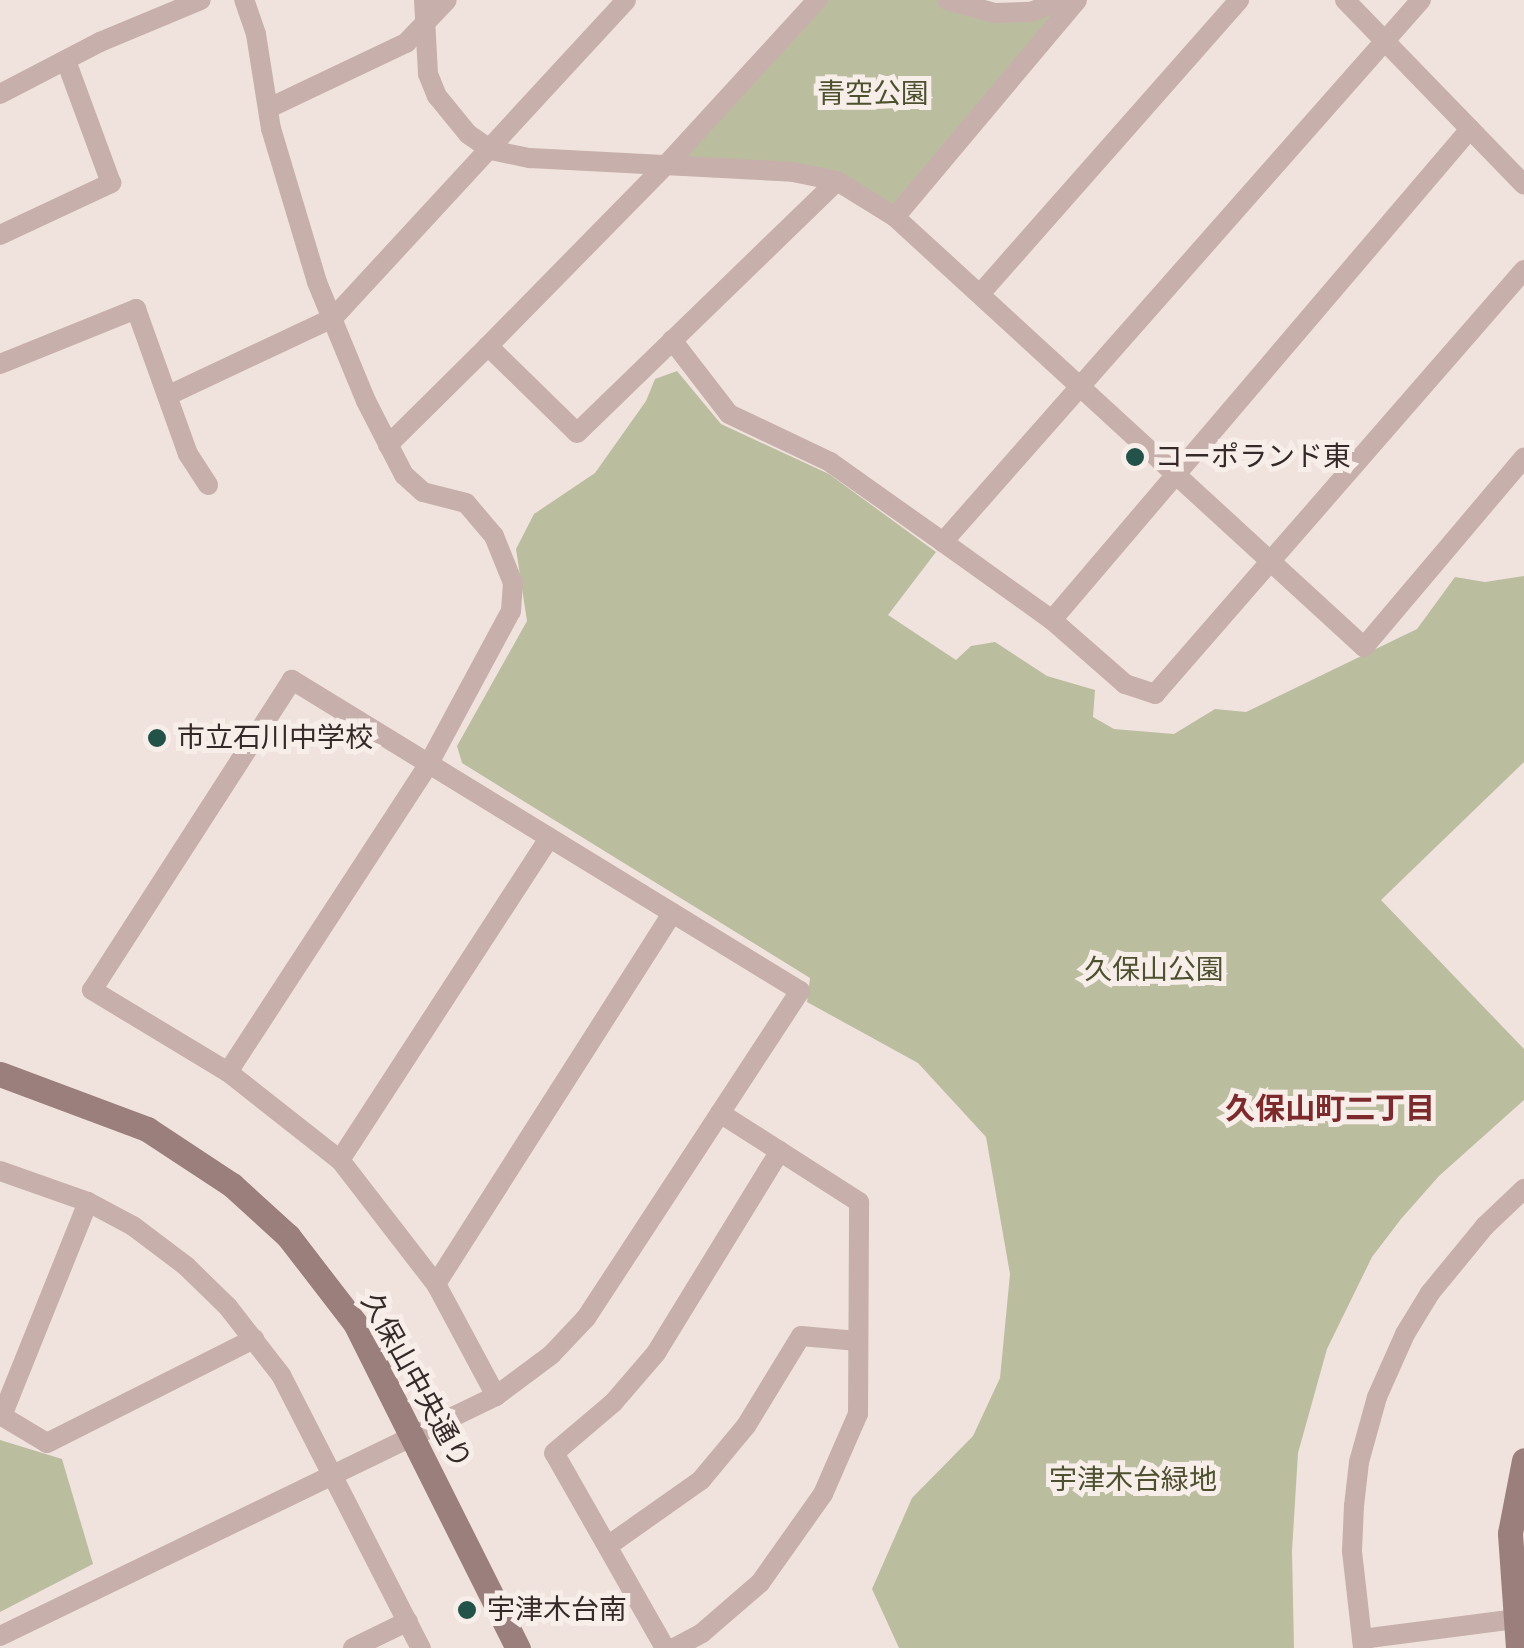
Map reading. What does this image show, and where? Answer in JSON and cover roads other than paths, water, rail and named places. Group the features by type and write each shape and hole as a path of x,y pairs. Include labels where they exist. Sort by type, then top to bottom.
{"street":[{"path":"0,94 202,0"},
{"path":"228,1072 428,765 510,611 513,583 494,536 466,503 423,492 404,475 388,445 317,282 268,108 256,34 244,0"},
{"path":"424,0 428,74 437,96 468,134 491,150 530,158 793,172 837,181 895,217 1364,647 1524,458"},
{"path":"268,108 406,42 447,0"},
{"path":"169,395 332,318 626,0"},
{"path":"388,445 666,165 818,0"},
{"path":"958,2 995,13 1032,12 1061,0"},
{"path":"895,217 1076,0"},
{"path":"980,294 1239,0"},
{"path":"1345,0 1524,185"},
{"path":"943,542 1420,0"},
{"path":"0,235 112,183 66,61"},
{"path":"1052,620 1470,129"},
{"path":"488,346 577,433 837,181"},
{"path":"672,340 729,414 830,462 1052,620 1125,684 1155,694 1524,270"},
{"path":"0,364 136,309 188,454 208,485"},
{"path":"0,1636 496,1396 551,1354 586,1318 800,991 292,680 92,990 228,1072 340,1160 386,1213 436,1284 496,1396"},
{"path":"340,1160 548,838"},
{"path":"436,1284 672,913"},
{"name":"久保山中央通り","path":"0,1074 147,1129 232,1185 288,1236 356,1322 518,1648"},
{"path":"674,1648 702,1633 760,1584 823,1494 858,1414 859,1202 720,1113"},
{"path":"665,1648 554,1453 612,1403 656,1353 780,1151"},
{"path":"0,1171 88,1202 133,1226 186,1266 228,1306 281,1375 421,1648"},
{"path":"1520,1614 1362,1644 1352,1551 1359,1462 1377,1397 1405,1334 1430,1293 1485,1226 1524,1189"},
{"path":"88,1202 2,1416 47,1443 254,1340"},
{"path":"609,1545 701,1480 746,1426 801,1336 858,1341"},
{"path":"1518,1648 1520,1614 1510,1533 1524,1460"},
{"path":"353,1648 408,1622"}],"place":[{"name":"コーポランド東","path":"1135,457"},
{"name":"市立石川中学校","path":"157,738"},
{"name":"宇津木台南","path":"467,1610"}],"district":[{"name":"久保山町二丁目","path":"1330,1109"}],"park label":[{"name":"青空公園","path":"873,94"},
{"name":"久保山公園","path":"1154,970"},
{"name":"宇津木台緑地","path":"1133,1480"}]}
